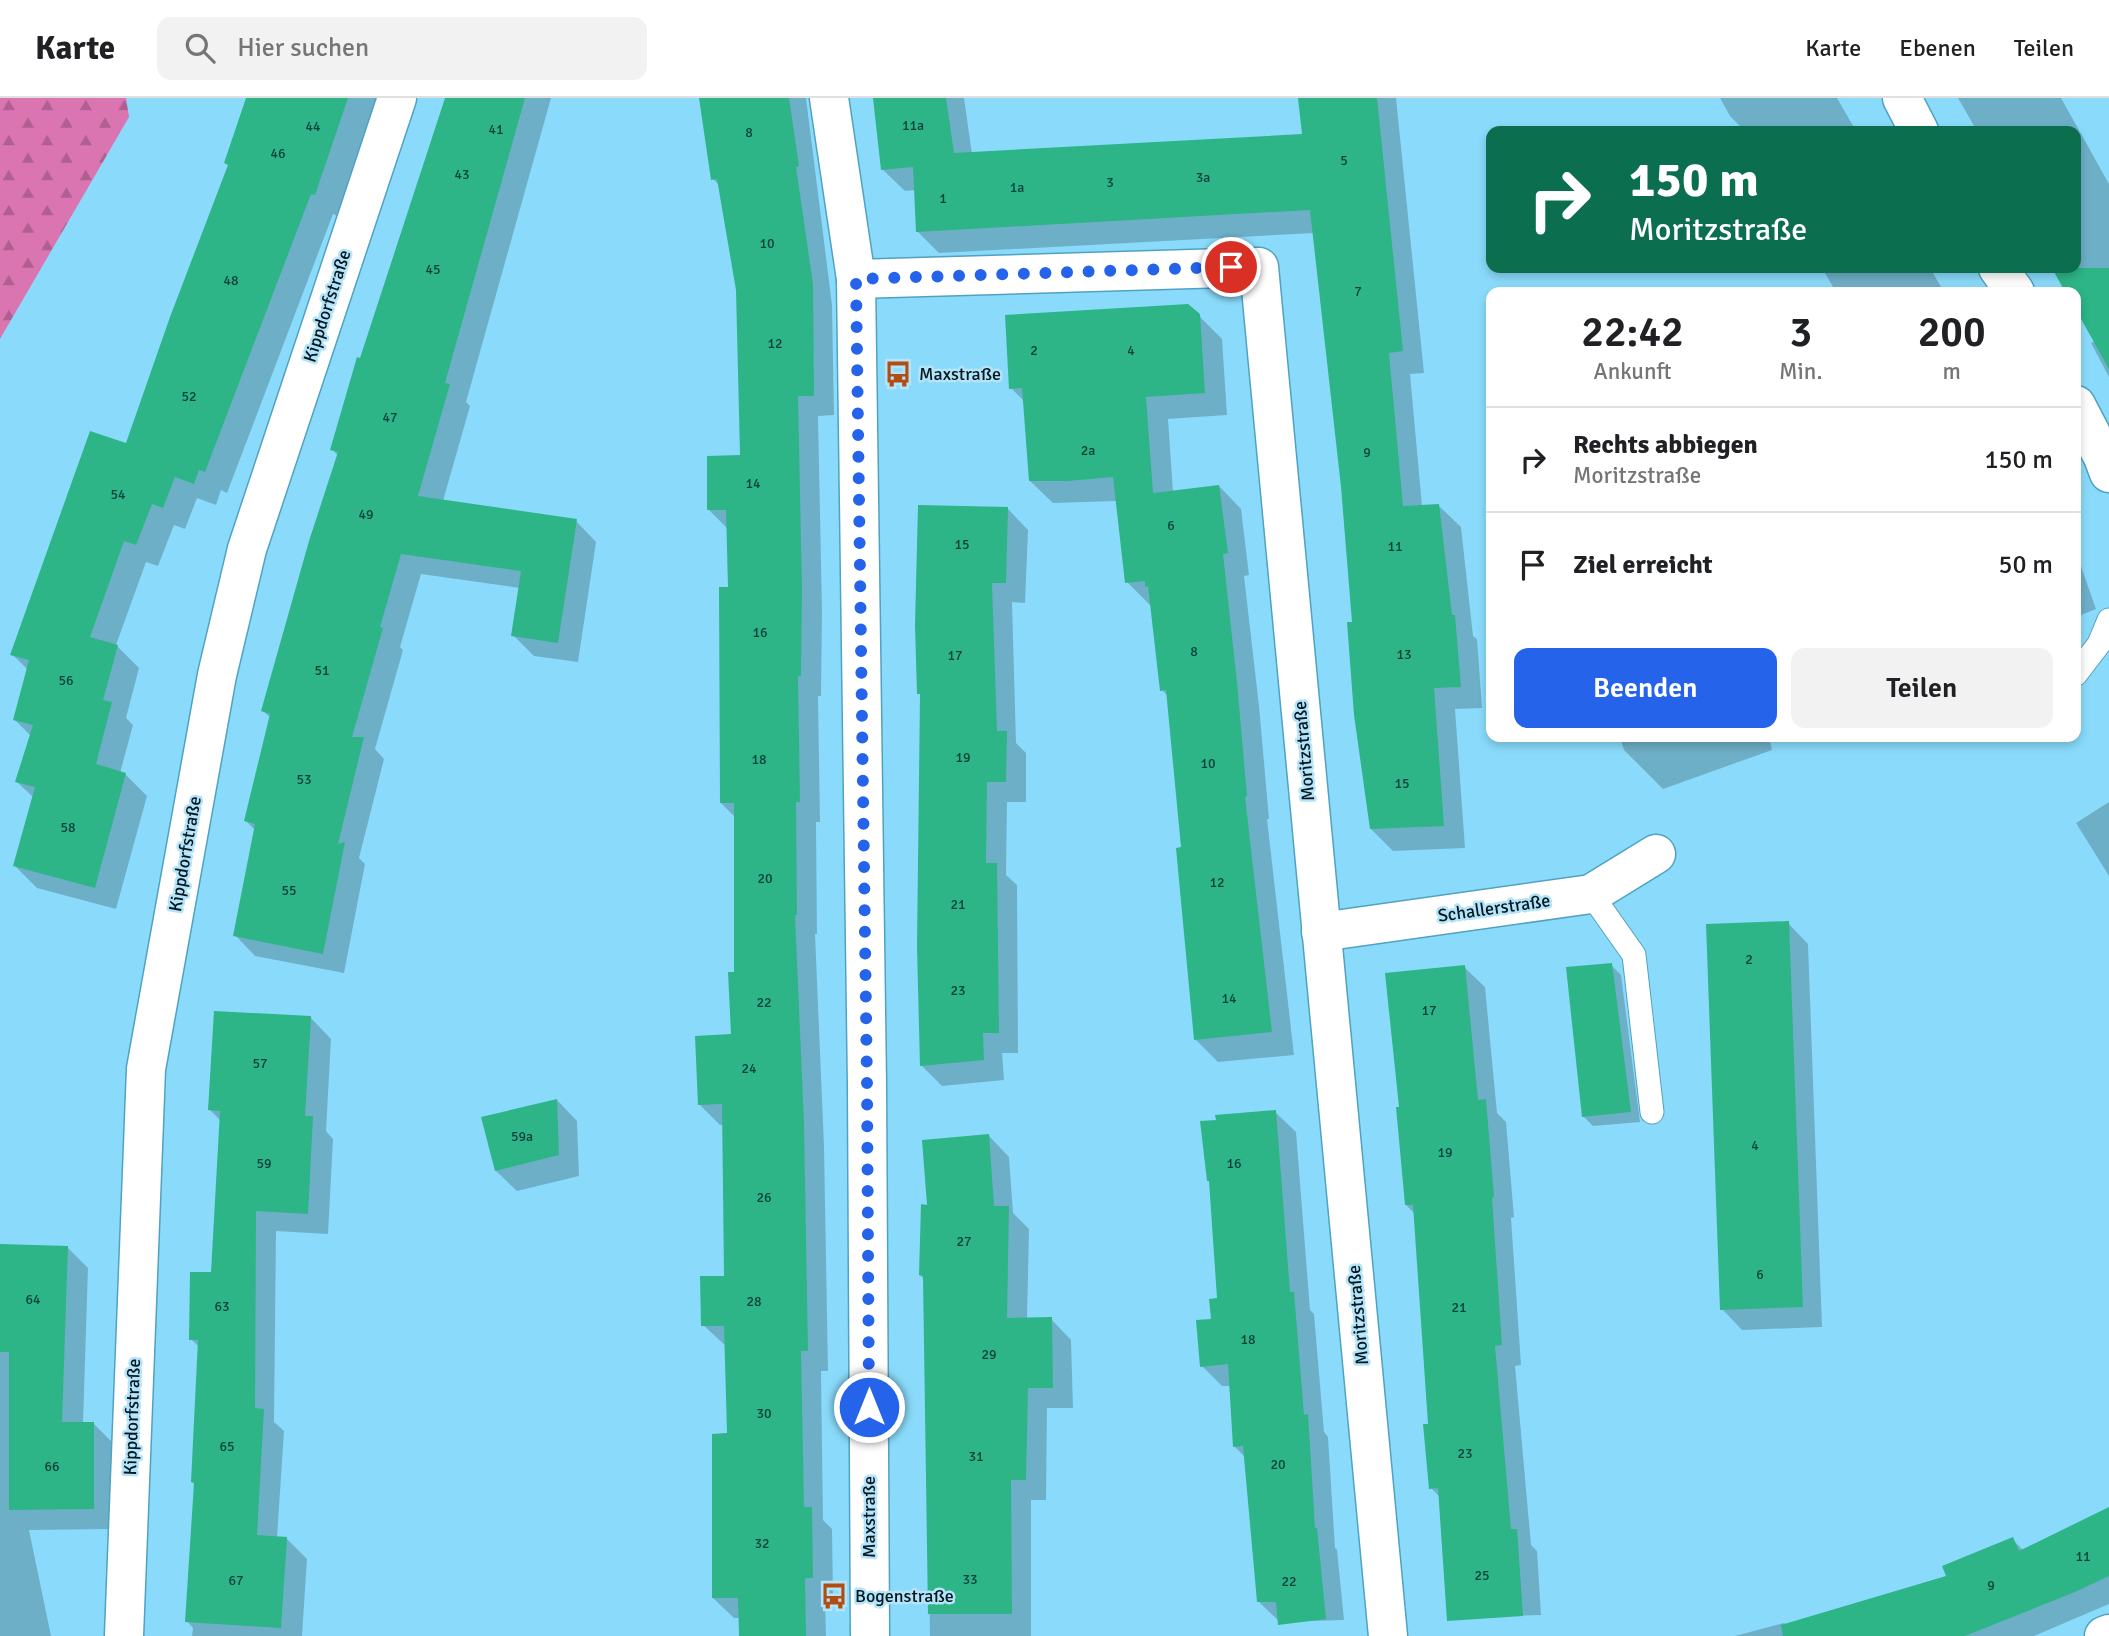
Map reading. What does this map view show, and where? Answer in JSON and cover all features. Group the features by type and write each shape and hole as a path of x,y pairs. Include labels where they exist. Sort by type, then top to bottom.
{"street":[{"name":"Kippdorfstraße","path":"124,1636 146,1069 217,675 247,550 397,98"},
{"name":"Maxstraße","path":"829,98 856,279 867,1084 870,1636"},
{"path":"1902,98 1916,126"},
{"name":"Moritzstraße","path":"856,279 1259,267 1388,1636"},
{"path":"2081,415 2109,473"},
{"name":"Schallerstraße","path":"1321,932 1591,894 1656,854"}],"lane":[{"path":"2081,667 2099,644 2109,620"},
{"path":"1591,894 1634,955 1652,1112"}],"green space":[{"path":"0,98 126,98 129,117 0,339"}],"building":[{"path":"246,98 348,98 315,195 311,194 205,472 199,470 194,484 175,477 163,508 152,504 136,545 124,541 90,637 118,645 103,700 112,702 96,764 126,773 95,888 13,866 35,787 15,782 33,725 13,720 29,660 10,655 90,431 126,443 228,165 224,163"},
{"path":"445,98 525,98 445,383 450,384 418,496 577,519 558,643 511,636 521,571 401,554 352,737 364,737 338,844 345,842 323,954 233,936 255,824 244,821 270,714 261,711 309,541 338,452 330,450 357,357 360,358"},
{"path":"699,98 789,98 813,284 814,396 798,396 802,588 801,676 798,676 800,802 796,802 795,915 804,1124 808,1351 801,1351 804,1507 812,1507 813,1578 805,1578 806,1636 739,1636 738,1598 712,1598 712,1434 727,1433 724,1326 701,1326 700,1276 724,1276 722,1104 698,1105 695,1036 731,1034 728,972 734,972 734,803 720,803 719,587 728,587 726,510 707,510 707,456 740,455 736,290 717,179 711,180"},
{"path":"873,98 946,98 954,153 1302,134 1298,98 1377,98 1403,351 1389,353 1403,506 1439,504 1452,615 1455,615 1461,687 1434,688 1444,826 1370,829 1354,715 1347,622 1352,622 1341,487 1310,210 916,232 913,167 881,170"},
{"path":"2081,268 2109,268 2109,369 2081,319 2081,287 2062,287 2055,273 2081,273"},
{"path":"1188,304 1200,314 1205,393 1146,397 1153,493 1219,485 1228,553 1223,554 1237,682 1245,797 1272,1032 1194,1040 1176,848 1181,847 1166,690 1160,691 1148,586 1145,587 1145,581 1125,583 1113,477 1029,481 1022,388 1009,389 1005,315"},
{"path":"918,505 1008,507 1006,583 992,583 997,731 1007,731 1006,782 987,782 986,863 997,863 999,1033 983,1033 984,1060 920,1066 917,947 920,694 917,694 915,625"},
{"path":"1789,921 1803,1307 1720,1310 1706,924"},
{"path":"1612,963 1631,1112 1582,1117 1566,967"},
{"path":"1465,965 1478,1100 1486,1099 1502,1345 1495,1346 1511,1529 1517,1529 1523,1616 1447,1621 1438,1488 1429,1489 1423,1424 1428,1424 1413,1205 1405,1205 1396,1107 1399,1107 1385,973"},
{"path":"214,1011 311,1016 305,1116 313,1116 308,1214 256,1211 255,1408 264,1409 257,1535 287,1537 281,1628 185,1622 194,1483 191,1482 198,1340 189,1340 190,1272 211,1272 220,1111 208,1110"},
{"path":"557,1099 559,1155 495,1171 481,1117"},
{"path":"1276,1110 1290,1292 1294,1292 1304,1415 1308,1414 1315,1528 1326,1619 1278,1625 1276,1602 1257,1602 1243,1446 1233,1447 1228,1364 1200,1367 1196,1320 1211,1319 1209,1299 1217,1298 1209,1181 1200,1121 1216,1120 1215,1115"},
{"path":"989,1134 994,1206 1009,1206 1007,1318 1052,1317 1053,1388 1028,1388 1026,1480 1011,1480 1012,1614 928,1614 923,1276 919,1275 921,1204 927,1205 922,1140"},
{"path":"0,1244 68,1246 62,1422 94,1422 94,1509 9,1510 9,1352 0,1352"},
{"path":"2109,1507 2109,1576 1965,1636 1783,1636 1781,1625 1946,1576 1942,1566 2013,1537 2019,1551"}],"place":[{"name":"Maxstraße","path":"898,374"},
{"name":"Bogenstraße","path":"834,1596"}],"route":[{"path":"869,1407 856,279 1231,267"}]}
